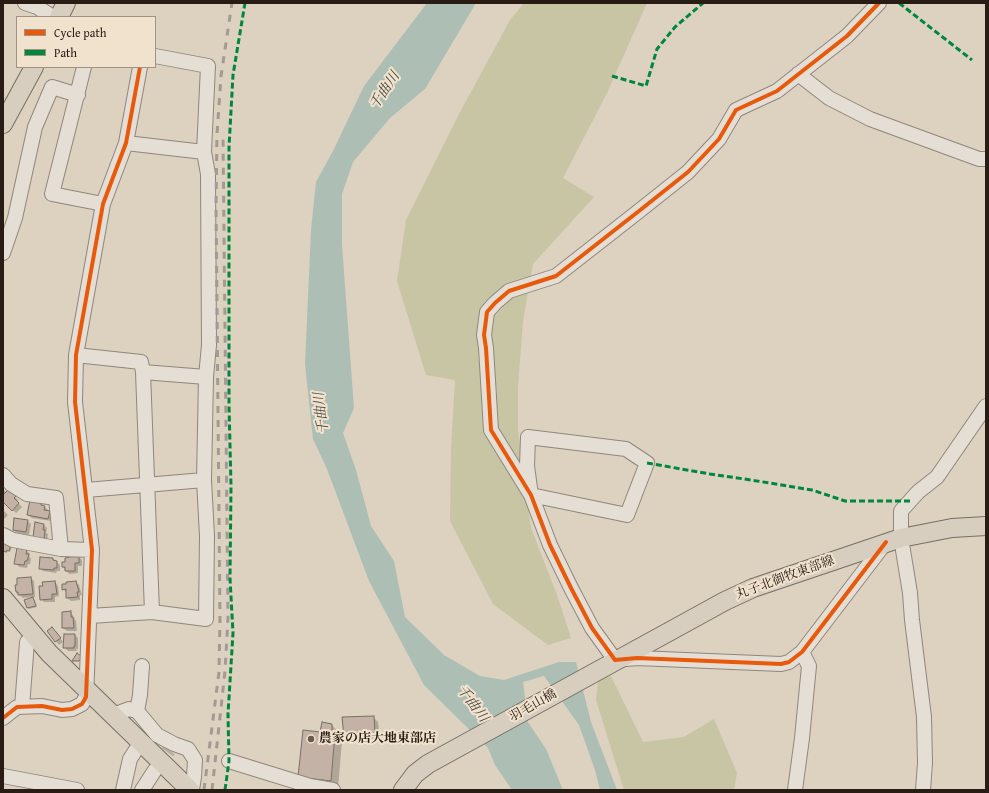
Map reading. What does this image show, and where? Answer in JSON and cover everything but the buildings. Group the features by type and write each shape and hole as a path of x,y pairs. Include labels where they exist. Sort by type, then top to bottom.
{"main road":[{"path":"60,16 66,3"},
{"path":"3,124 33,68"},
{"name":"丸子北御牧東部線","path":"598,670 725,600 746,591 894,540 952,528 986,526"},
{"path":"3,598 29,631 49,653 190,789"},
{"name":"羽毛山橋","path":"403,790 415,774 428,764 598,670"}],"street":[{"path":"879,3 847,36 777,91 736,110 719,139 688,172 556,276 509,291 494,302 487,312 484,335 492,430 530,495 550,545 592,628 615,660 637,658 781,664 789,662 802,652 894,540 901,511 918,492 937,477 986,406"},
{"path":"33,4 51,16"},
{"path":"90,616 152,612 206,619 207,536 204,480 206,377 209,345 208,182 204,152 208,66 156,56"},
{"path":"84,68 52,194 103,204"},
{"path":"3,718 17,707 42,706 62,710 72,709 82,704 87,691 92,550 75,402 76,355 103,204 126,143 140,68"},
{"path":"798,74 829,98 870,119 979,158 986,159"},
{"path":"3,253 15,218 35,127 52,87 78,95"},
{"path":"126,143 204,152"},
{"path":"76,355 141,362 143,372 148,485 152,612"},
{"path":"143,372 206,377"},
{"path":"528,437 626,449 647,463 628,515 530,495 527,466 528,437"},
{"path":"3,475 11,484 27,494 56,498 61,548"},
{"path":"86,490 204,480"},
{"path":"3,536 13,540 61,548 92,550"},
{"path":"894,540 910,592 924,717 925,763 923,790"},
{"path":"22,707 27,642"},
{"path":"796,790 809,666 802,652"},
{"path":"136,710 140,695 142,666"},
{"path":"113,715 129,709 136,710 153,731 171,747 188,749 195,760 195,771 190,789"},
{"path":"123,790 130,760 141,742"},
{"path":"229,761 310,786 333,790"},
{"path":"142,790 155,770"},
{"path":"3,776 77,790"}],"shaded area":[{"path":"524,3 647,3 607,93 563,178 594,197 533,264 523,321 518,386 518,430 531,528 557,595 571,638 548,645 493,604 450,521 451,450 455,380 426,375 397,281 406,220 459,114 510,20"},
{"path":"611,676 643,742 684,737 714,719 737,773 734,790 624,790 596,700 598,680"}],"water":[{"name":"千曲川","path":"427,3 476,3 425,89 390,118 353,162 342,194 342,245 354,408 343,433 356,470 371,526 394,561 405,617 444,655 480,676 504,680 559,662 576,662 591,722 617,790 600,790 595,770 579,725 544,676 523,682 528,722 546,749 563,790 512,790 495,765 488,748 424,685 369,581 327,469 313,439 305,364 311,230 316,182 333,151 364,86"}],"tunnel":[{"path":"155,769 169,750"}],"railway":[{"path":"204,790 219,672 220,619 216,205 217,134 221,76 232,3"},
{"path":"212,790 225,671 228,618 223,136"}],"marked path":[{"path":"225,790 229,761 228,714 233,633 230,578 231,486 229,405 229,147 233,75 245,3"},
{"path":"612,76 646,86 657,49 675,27 703,3"},
{"path":"899,3 972,60"},
{"path":"647,463 812,490 845,501 910,501"}],"cycle path":[{"path":"879,3 847,36 777,91 736,110 719,139 688,172 556,276 509,291 487,312 484,335 491,430 531,495 550,545 592,628 615,660 637,658 781,664 789,662 802,652 886,542"},
{"path":"3,718 17,707 42,706 62,710 72,709 82,704 86,697 92,550 75,402 76,355 103,204 126,143 140,68"}],"place":[{"name":"農家の店大地東部店","path":"311,739"}]}
